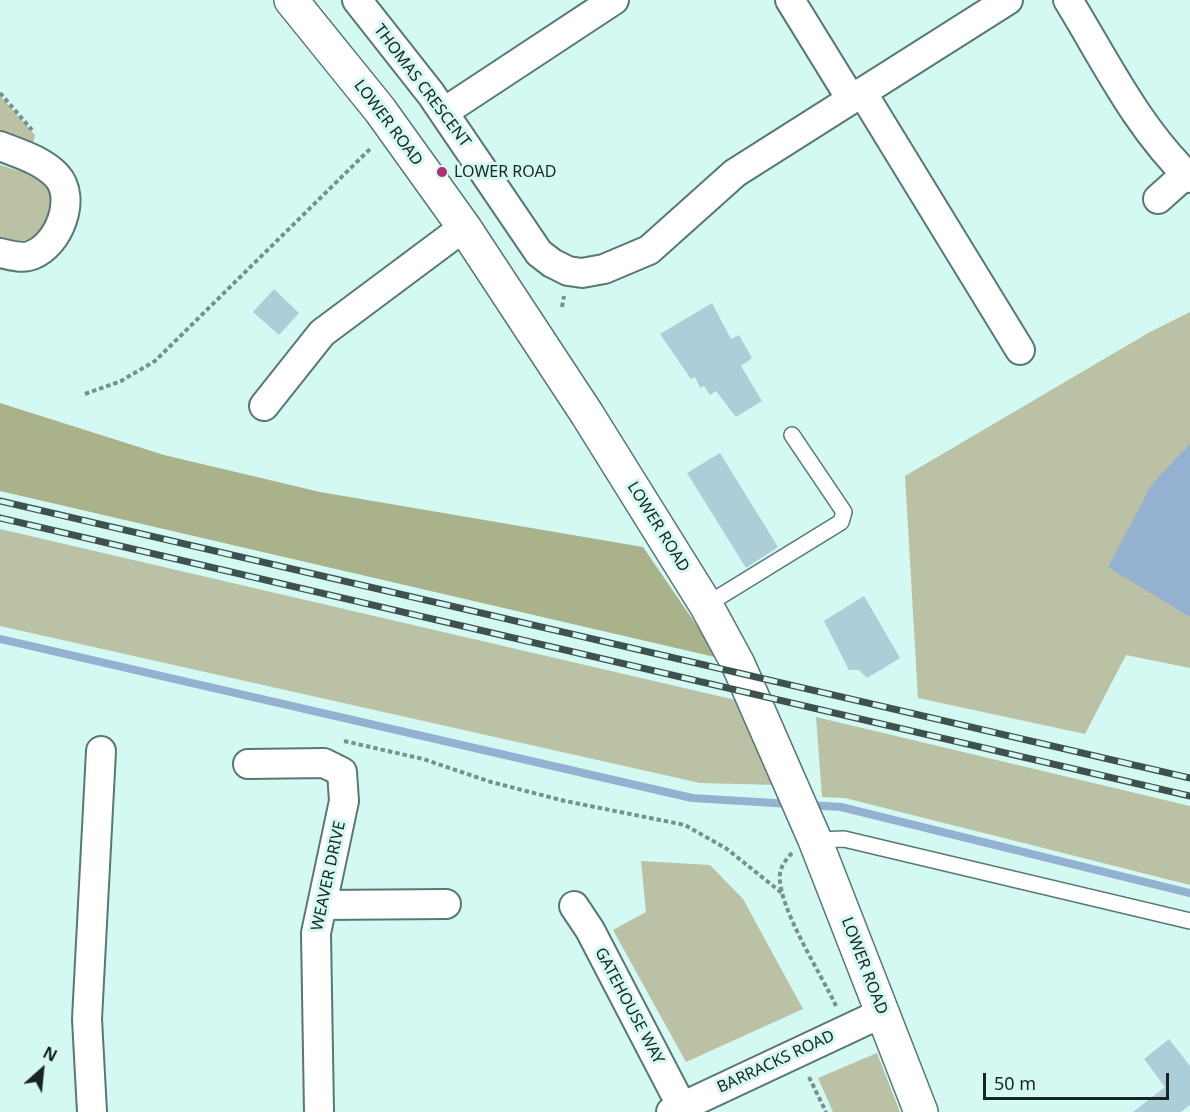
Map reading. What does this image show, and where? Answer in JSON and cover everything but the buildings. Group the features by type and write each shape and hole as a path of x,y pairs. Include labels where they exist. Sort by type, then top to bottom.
{"street":[{"name":"LOWER ROAD","path":"291,0 392,128 464,227 587,414 706,605 738,664 812,833 870,1018 921,1112"},
{"name":"THOMAS CRESCENT","path":"357,0 444,112 539,253 568,271 582,273 604,269 649,250 735,173 1008,0"},
{"path":"444,112 614,0"},
{"path":"790,0 856,96 1020,350"},
{"path":"1068,0 1124,95 1152,136 1188,176 1158,199"},
{"path":"0,146 39,161 59,178 66,193 64,213 57,232 46,246 32,256 10,256 0,253"},
{"path":"264,406 322,333 464,227"},
{"path":"92,1112 87,1019 101,751"},
{"name":"WEAVER DRIVE","path":"248,764 324,763 342,772 345,801 316,933 319,1112"},
{"path":"322,905 446,904"},
{"name":"GATEHOUSE WAY","path":"574,906 590,930 677,1109"},
{"name":"BARRACKS ROAD","path":"677,1109 870,1018"}],"lane":[{"path":"706,605 841,522 844,512 792,435"},
{"path":"812,833 1190,921"}],"path":[{"path":"85,394 121,381 155,361 392,128"},
{"path":"343,741 423,759 491,783 565,801 685,825 727,849 782,893"},
{"path":"812,833 786,858 780,872 782,893 800,936 836,1007 849,1001 870,1018"}],"green space":[{"path":"0,96 35,135 33,144 0,132"},
{"path":"0,165 42,178 54,202 42,230 30,239 0,239"},
{"path":"1190,312 1190,668 1126,655 1085,734 918,698 905,476 1150,332"},
{"path":"0,403 164,455 320,492 643,547 719,658 0,491"},
{"path":"0,529 740,701 778,785 700,783 0,626"},
{"path":"816,717 1190,806 1190,885 845,798 822,797"},
{"path":"641,861 710,865 743,899 803,1009 686,1062 613,930 646,912"},
{"path":"877,1053 900,1112 833,1112 818,1078"}],"water":[{"path":"1190,444 1190,617 1108,567 1152,484"}],"waterway":[{"path":"0,639 692,798 790,804"},
{"path":"808,805 841,807 1190,893"}],"railway":[{"path":"0,501 1190,778"},
{"path":"0,518 1190,796"}],"place":[{"name":"LOWER ROAD","path":"442,172"}]}
